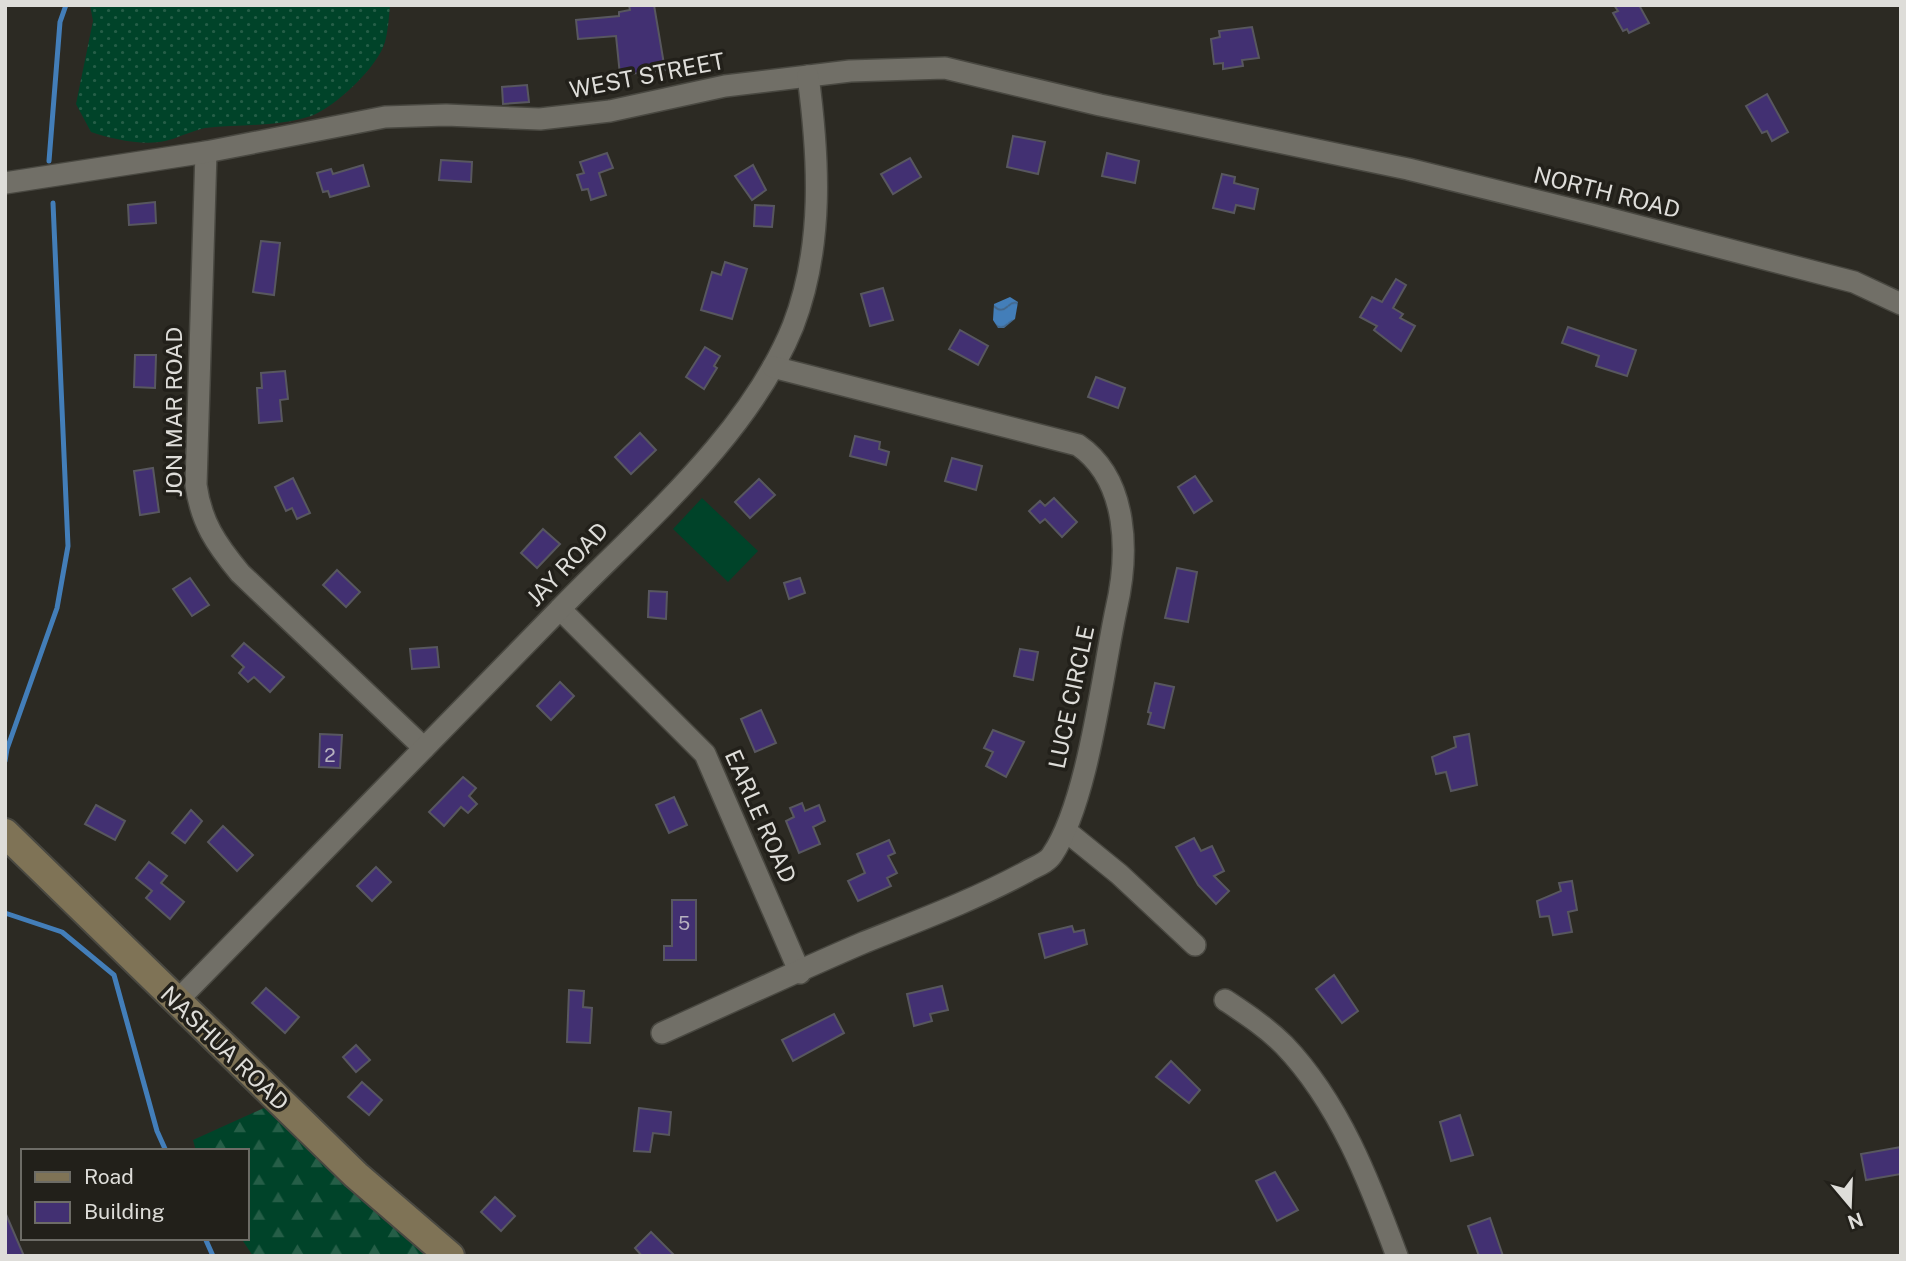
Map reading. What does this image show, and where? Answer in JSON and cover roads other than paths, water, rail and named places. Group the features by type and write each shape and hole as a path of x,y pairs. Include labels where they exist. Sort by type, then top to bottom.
{"main road":[{"name":"NASHUA ROAD","path":"5,833 356,1175 450,1256"}],"street":[{"name":"WEST STREET","path":"5,183 206,152 385,117 446,115 540,119 610,111 725,86 850,71 945,68 1100,105 1295,145"},
{"name":"JAY ROAD","path":"177,1001 560,609 706,456 753,402 773,368 793,324 811,253 817,148 808,76"},
{"name":"NORTH ROAD","path":"1295,145 1595,215 1840,279 1865,286 1901,304"},
{"name":"JON MAR ROAD","path":"206,152 196,485 200,511 217,546 240,573 424,748"},
{"name":"LUCE CIRCLE","path":"662,1033 982,896 1050,859 1066,831 1085,762 1123,580 1124,538 1116,499 1097,458 1077,445 1025,429 773,368"},
{"name":"EARLE ROAD","path":"560,609 705,754 800,973"},
{"path":"1066,831 1119,874 1195,944"},
{"path":"1225,1000 1259,1023 1285,1046 1309,1075 1359,1163 1397,1256"}],"water":[{"path":"1010,297 1018,302 1015,319 1004,328 998,328 993,320 994,304"}],"waterway":[{"path":"49,161 60,22 66,5"},
{"path":"5,761 57,608 68,546 53,203"},
{"path":"5,913 62,932 114,975 157,1131 165,1149"},
{"path":"206,1240 213,1256"}]}
